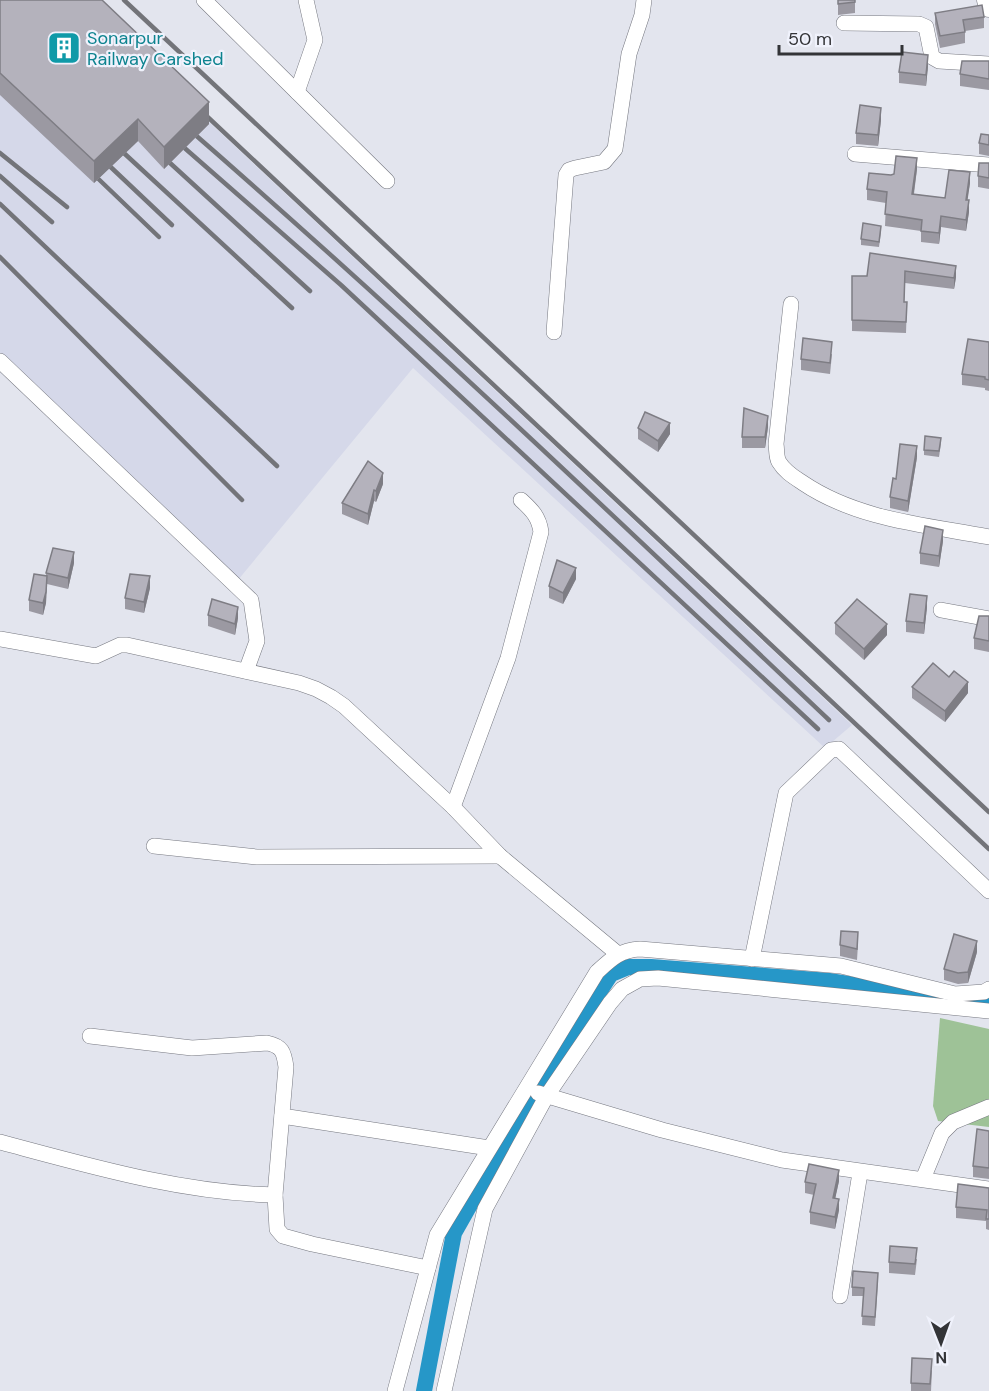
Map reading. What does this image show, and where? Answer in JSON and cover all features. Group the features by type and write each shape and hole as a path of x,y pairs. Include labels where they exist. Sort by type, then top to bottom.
{"street":[{"path":"204,0 387,181"},
{"path":"297,92 315,40 306,0"},
{"path":"554,332 566,175 569,170 604,162 615,150 628,54 642,15 644,0"},
{"path":"987,0 989,7"},
{"path":"844,23 919,24 926,27 932,57 939,61 989,64"},
{"path":"855,154 989,165"},
{"path":"791,304 776,444 778,460 788,473 813,490 844,506 873,515 989,537"},
{"path":"0,361 251,600 257,641 246,671"},
{"path":"453,807 508,658 541,532 540,521 533,510 521,500"},
{"path":"941,610 989,619"},
{"path":"0,639 96,656 120,645 127,645 299,683 316,689 344,706 453,807 500,856 618,954"},
{"path":"752,959 786,793 831,750 839,748 989,891"},
{"path":"154,846 257,857 500,856"},
{"path":"395,1391 436,1235 597,972 618,954 627,950 640,949 842,966 956,994 984,992 989,988"},
{"path":"444,1391 485,1209 546,1097 622,989 640,979 658,978 989,1011"},
{"path":"90,1036 192,1048 267,1043 278,1045 284,1053 286,1067 275,1196 277,1229 284,1236 428,1268"},
{"path":"526,1088 546,1097 770,1158 860,1173 923,1179 989,1189"},
{"path":"923,1179 942,1133 953,1122 989,1107"},
{"path":"282,1116 489,1148"},
{"path":"0,1142 107,1169 190,1186 236,1194 275,1196"},
{"path":"840,1296 860,1173"}],"shaded area":[{"name":"Sonarpur Railway Carshed","path":"0,0 79,0 852,725 825,748 413,368 238,580 0,353"}],"green space":[{"path":"940,1018 989,1029 989,1127 938,1121 933,1106"}],"building":[{"name":"Sonarpur Railway Carshed","path":"0,0 102,0 209,102 164,147 138,119 94,161 0,73"},
{"path":"838,0 855,0 855,2 838,4"},
{"path":"982,5 984,17 963,20 965,32 940,36 935,13"},
{"path":"902,52 928,55 926,75 899,72"},
{"path":"962,61 989,61 989,79 960,74"},
{"path":"860,105 881,108 878,135 856,133"},
{"path":"981,134 989,135 989,145 979,143"},
{"path":"896,156 917,158 912,194 945,198 949,170 970,172 966,220 941,216 939,233 921,231 922,220 885,214 887,192 867,189 869,173 894,174"},
{"path":"979,163 989,163 989,178 978,176"},
{"path":"863,223 881,226 879,242 861,239"},
{"path":"870,253 956,266 954,278 905,271 906,322 852,320 852,276 867,276"},
{"path":"803,338 832,342 830,363 801,359"},
{"path":"968,339 989,342 989,380 985,377 962,374"},
{"path":"744,408 768,416 765,437 742,437"},
{"path":"645,412 670,423 658,441 638,428"},
{"path":"925,436 941,438 939,451 924,450"},
{"path":"900,444 917,446 908,501 890,497 893,478 896,479"},
{"path":"368,461 383,473 376,491 374,490 368,514 342,503"},
{"path":"925,526 943,530 939,556 920,553"},
{"path":"53,548 74,552 68,578 46,573"},
{"path":"557,560 576,568 563,593 549,586"},
{"path":"34,574 47,576 43,603 29,600"},
{"path":"130,574 150,576 144,602 125,598"},
{"path":"910,594 927,596 924,623 906,621"},
{"path":"212,599 238,607 235,624 208,615"},
{"path":"857,599 887,624 864,649 835,623"},
{"path":"979,616 989,616 989,641 974,638"},
{"path":"933,663 949,677 954,671 968,682 945,711 912,687"},
{"path":"841,931 858,932 857,949 840,945"},
{"path":"954,934 977,941 968,972 958,973 944,969"},
{"path":"977,1129 989,1131 989,1168 973,1166"},
{"path":"809,1164 839,1170 833,1198 839,1199 835,1217 810,1212 816,1184 805,1182"},
{"path":"958,1184 989,1188 989,1219 986,1219 987,1210 956,1207"},
{"path":"890,1246 917,1248 915,1264 889,1262"},
{"path":"853,1271 878,1273 875,1317 862,1316 864,1288 852,1287"},
{"path":"912,1358 932,1359 930,1384 911,1383"}],"waterway":[{"path":"424,1391 454,1233 534,1092 611,974 628,967 651,967 829,981 977,1003 989,1000"}],"railway":[{"path":"124,0 989,812"},
{"path":"197,107 989,849"},
{"path":"184,125 429,345 829,720"},
{"path":"172,137 341,285 818,729"},
{"path":"113,143 292,308"},
{"path":"158,152 310,291"},
{"path":"0,153 67,207"},
{"path":"99,156 172,225"},
{"path":"87,168 159,237"},
{"path":"0,176 52,222"},
{"path":"0,204 277,466"},
{"path":"0,257 242,500"}],"place":[{"name":"Sonarpur Railway Carshed","path":"64,48"}]}
